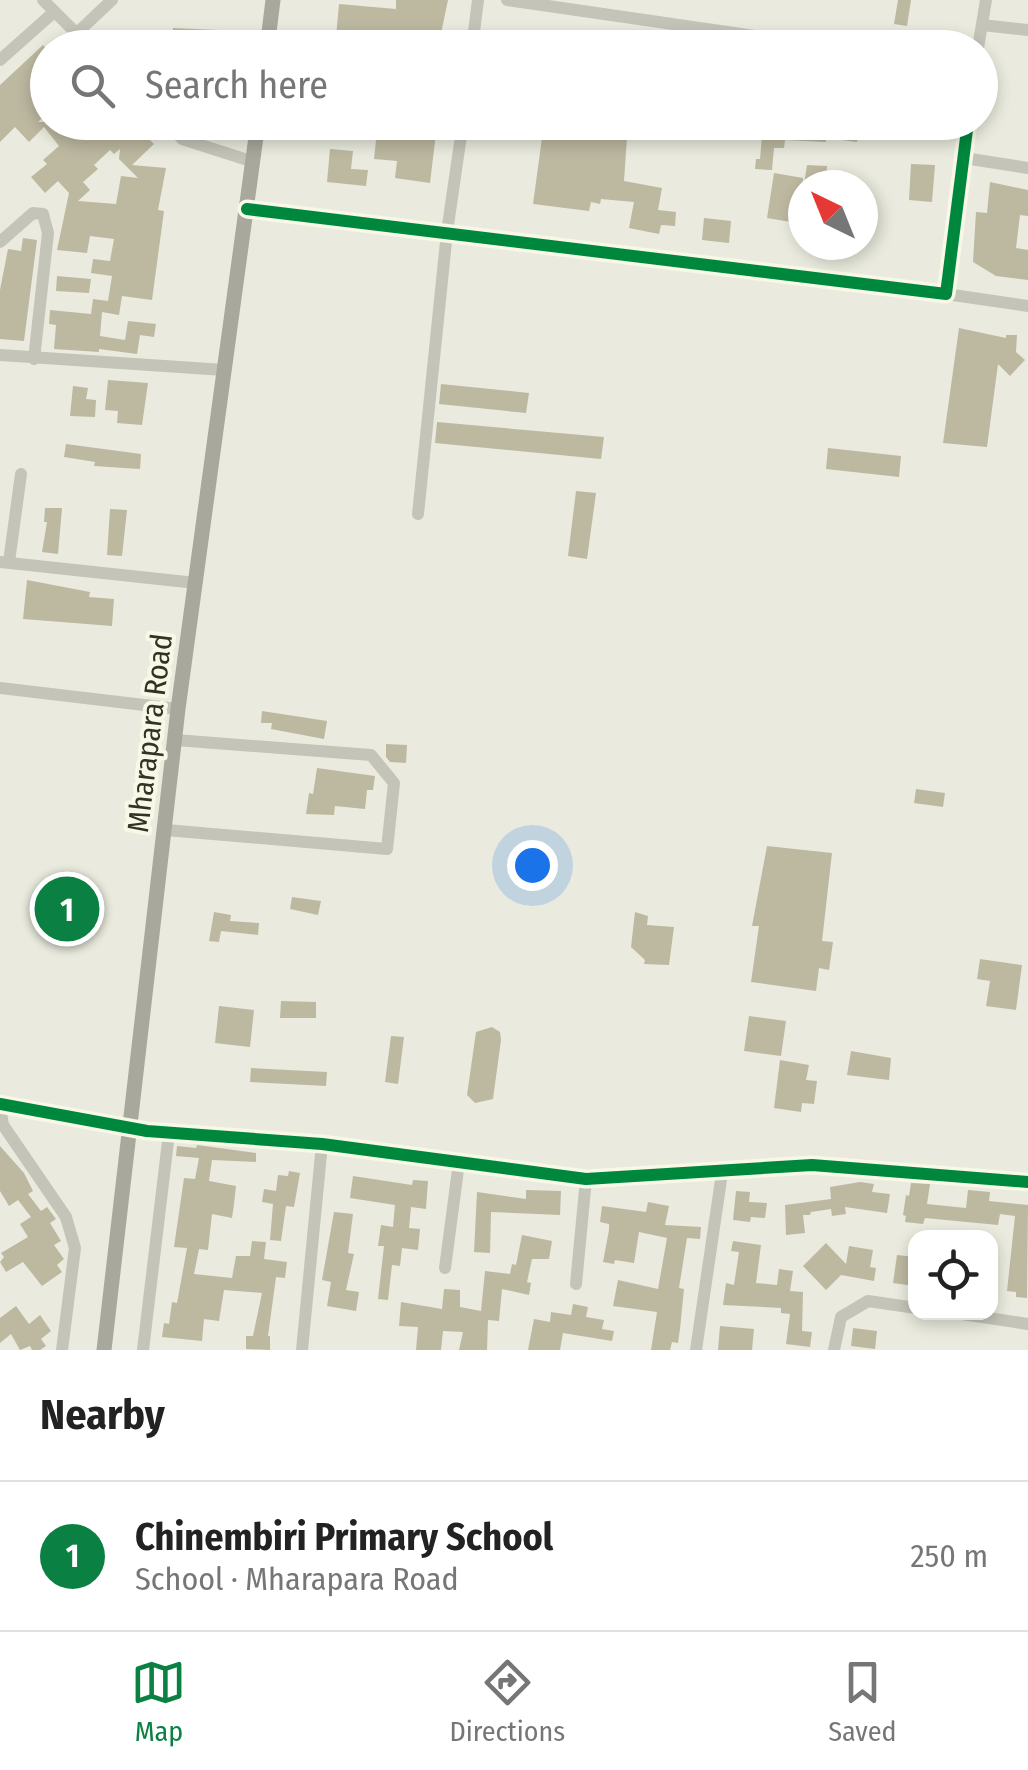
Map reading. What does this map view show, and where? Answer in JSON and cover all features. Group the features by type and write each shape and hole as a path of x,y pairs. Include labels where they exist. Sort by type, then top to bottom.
{"main road":[{"path":"269,30 273,0"},
{"name":"Mharapara Road","path":"104,1350 178,709 256,140"}],"street":[{"path":"43,0 73,30"},
{"path":"79,30 112,0"},
{"path":"474,30 478,0"},
{"path":"506,0 714,30"},
{"path":"981,30 986,0"},
{"path":"34,30 54,12"},
{"path":"982,25 1028,30"},
{"path":"0,60 30,33"},
{"path":"185,140 254,162"},
{"path":"418,514 446,232 460,140"},
{"path":"946,294 966,140"},
{"path":"964,158 1028,168"},
{"path":"247,210 1028,306"},
{"path":"0,242 33,212 43,214 48,232 34,359"},
{"path":"0,356 224,370"},
{"path":"21,474 4,562 196,582"},
{"path":"0,688 178,709"},
{"path":"166,830 387,849 394,784 371,755 176,740"},
{"path":"62,1350 75,1248 73,1234 66,1217 3,1126 0,1105 169,1133 322,1144 586,1179 812,1165 1028,1182"},
{"path":"144,1350 169,1133"},
{"path":"302,1350 322,1144"},
{"path":"445,1268 458,1162"},
{"path":"696,1350 722,1172"},
{"path":"576,1284 586,1179"},
{"path":"834,1350 841,1317 868,1301 908,1307"},
{"path":"998,1320 1028,1324"}],"building":[{"path":"396,0 448,0 442,30 337,30 339,4 396,9"},
{"path":"898,0 911,0 907,26 894,24"},
{"path":"30,57 31,140 29,142 15,127 0,142 0,85"},
{"path":"54,140 150,140 154,144 132,165 166,168 158,210 164,211 152,300 122,296 119,315 102,312 100,336 125,340 128,321 156,324 154,337 140,335 137,354 54,349 56,325 49,324 50,310 91,314 93,299 108,301 112,276 91,273 93,259 110,261 114,239 90,236 87,253 57,250 69,193 58,181 45,193 31,177 47,164 43,160 59,146","holes":["120,149 119,159 138,178 121,176 116,204 78,201 90,190 83,182 98,169 94,165 110,150 114,154"]},
{"path":"376,140 435,140 430,183 395,178 397,161 374,159"},
{"path":"542,140 627,140 624,181 662,188 658,210 676,212 675,226 661,225 659,234 629,228 634,202 601,199 600,204 591,202 589,211 533,204"},
{"path":"762,140 785,140 784,148 774,148 772,170 755,169 756,159 760,159"},
{"path":"330,149 353,151 351,169 368,170 366,186 327,182"},
{"path":"911,164 935,165 932,202 909,200"},
{"path":"807,165 827,166 827,170 806,170"},
{"path":"774,173 788,175 788,222 767,218"},
{"path":"990,182 1028,190 1028,216 1020,215 1016,248 1028,250 1028,280 996,276 973,262 976,212 987,213"},
{"path":"704,218 731,221 729,243 702,240"},
{"path":"23,238 37,240 24,341 0,339 0,290 8,249 21,251"},
{"path":"57,276 91,279 89,293 56,291"},
{"path":"959,328 1006,338 1017,335 1016,352 1025,360 1010,376 998,364 987,447 943,443"},
{"path":"108,380 148,383 142,425 117,423 118,411 105,410"},
{"path":"441,384 529,393 526,413 439,404"},
{"path":"73,386 88,388 86,399 96,400 95,417 70,416"},
{"path":"437,422 604,437 601,459 435,443"},
{"path":"66,444 141,454 140,469 94,466 95,462 64,457"},
{"path":"828,448 901,456 899,477 826,469"},
{"path":"576,491 596,493 587,559 568,556"},
{"path":"45,508 62,508 58,554 42,552"},
{"path":"110,509 127,510 122,556 107,555"},
{"path":"27,580 90,592 89,597 114,599 112,626 23,619"},
{"path":"262,711 327,721 324,739 271,729 272,723 261,723"},
{"path":"386,744 407,745 406,763 390,762"},
{"path":"317,768 375,776 373,790 367,790 365,809 335,806 334,815 306,814"},
{"path":"916,789 945,793 943,807 914,803"},
{"path":"767,846 832,853 822,941 833,942 829,970 819,968 816,991 751,982 759,926 752,926"},
{"path":"292,897 321,901 318,915 290,909"},
{"path":"214,912 231,915 230,921 259,923 258,935 221,931 219,942 209,941"},
{"path":"635,912 648,916 647,925 674,927 669,965 644,964 645,960 631,947"},
{"path":"980,959 1022,965 1016,1010 986,1006 990,981 977,979"},
{"path":"281,1001 316,1002 316,1018 280,1018"},
{"path":"219,1006 254,1010 250,1047 215,1043"},
{"path":"749,1016 786,1021 781,1056 744,1051"},
{"path":"492,1027 500,1032 501,1040 493,1099 475,1103 467,1095 476,1032"},
{"path":"391,1036 404,1037 398,1084 385,1082"},
{"path":"851,1051 891,1058 889,1080 847,1075"},
{"path":"780,1060 809,1065 806,1080 817,1081 814,1104 802,1103 801,1112 774,1108"},
{"path":"251,1068 327,1072 326,1086 250,1082"},
{"path":"0,1146 24,1173 33,1191 28,1194 41,1211 47,1207 56,1219 50,1223 61,1241 54,1245 64,1259 57,1265 62,1272 42,1286 23,1262 6,1272 0,1262 4,1257 1,1253 28,1237 20,1224 31,1217 18,1200 9,1206 0,1191"},
{"path":"177,1146 256,1153 256,1162 212,1160 209,1181 236,1186 232,1218 212,1214 208,1250 199,1249 194,1274 232,1278 236,1256 250,1256 252,1241 266,1242 264,1259 287,1262 285,1278 276,1277 268,1336 270,1350 246,1349 246,1336 253,1336 262,1293 224,1290 219,1321 204,1319 202,1341 162,1337 164,1323 169,1324 172,1302 177,1303 187,1248 174,1247 184,1178 195,1179 199,1158 176,1156"},
{"path":"289,1171 300,1173 294,1207 286,1206 281,1241 270,1240 273,1204 262,1202 264,1189 276,1191 278,1175 288,1176"},
{"path":"353,1176 412,1185 413,1180 428,1181 426,1209 411,1207 409,1228 420,1229 418,1250 402,1248 400,1266 392,1265 388,1300 378,1299 384,1246 378,1246 381,1225 393,1227 395,1205 350,1198"},
{"path":"911,1183 930,1184 927,1204 966,1208 968,1190 990,1192 989,1201 1028,1205 1027,1298 1007,1291 1015,1216 1000,1214 998,1225 925,1218 923,1224 905,1222 906,1195 909,1196"},
{"path":"874,1184 872,1192 890,1194 887,1213 845,1207 846,1214 832,1216 831,1209 811,1212 803,1215 805,1233 786,1235 785,1205 831,1199 830,1187"},
{"path":"526,1190 561,1191 560,1215 491,1212 490,1253 474,1252 477,1192 526,1199"},
{"path":"736,1191 750,1192 749,1202 767,1203 765,1218 751,1217 750,1222 733,1220"},
{"path":"648,1202 669,1206 665,1225 701,1227 700,1239 687,1238 679,1288 684,1289 678,1343 672,1342 670,1350 651,1350 657,1312 613,1306 618,1280 658,1289 667,1238 639,1232 634,1263 603,1262 609,1224 600,1222 602,1206 646,1212"},
{"path":"334,1212 353,1214 348,1253 354,1254 346,1290 359,1292 356,1311 327,1306 331,1282 322,1280"},
{"path":"522,1235 552,1241 549,1259 532,1259 527,1282 531,1283 529,1295 502,1289 499,1321 488,1320 487,1350 459,1350 463,1332 443,1331 441,1350 416,1350 418,1327 399,1326 401,1302 442,1309 444,1289 460,1290 460,1307 481,1311 485,1271 510,1274 512,1264 516,1265"},
{"path":"733,1241 761,1245 756,1283 777,1285 779,1269 793,1271 790,1291 803,1292 802,1331 812,1332 810,1347 786,1344 790,1314 781,1313 781,1308 723,1305 726,1283 734,1285 739,1252 731,1251"},
{"path":"826,1243 846,1264 849,1246 873,1250 870,1267 876,1268 874,1281 841,1275 826,1290 803,1266"},
{"path":"897,1255 908,1256 908,1285 893,1283"},
{"path":"573,1304 588,1307 586,1317 604,1320 602,1329 614,1331 612,1341 563,1333 560,1350 528,1350 534,1319 550,1322 551,1312 571,1315"},
{"path":"16,1306 29,1324 40,1315 51,1331 41,1339 46,1346 40,1350 30,1346 20,1350 11,1334 0,1343 0,1318"},
{"path":"720,1326 754,1329 752,1350 718,1350"},
{"path":"853,1328 877,1331 875,1349 851,1346"}],"cycle path":[{"path":"247,209 946,294 966,140"},
{"path":"0,1104 147,1131 322,1144 586,1179 812,1165 1028,1182"}],"place":[{"name":"Chinembiri Primary School","path":"67,909"}]}
